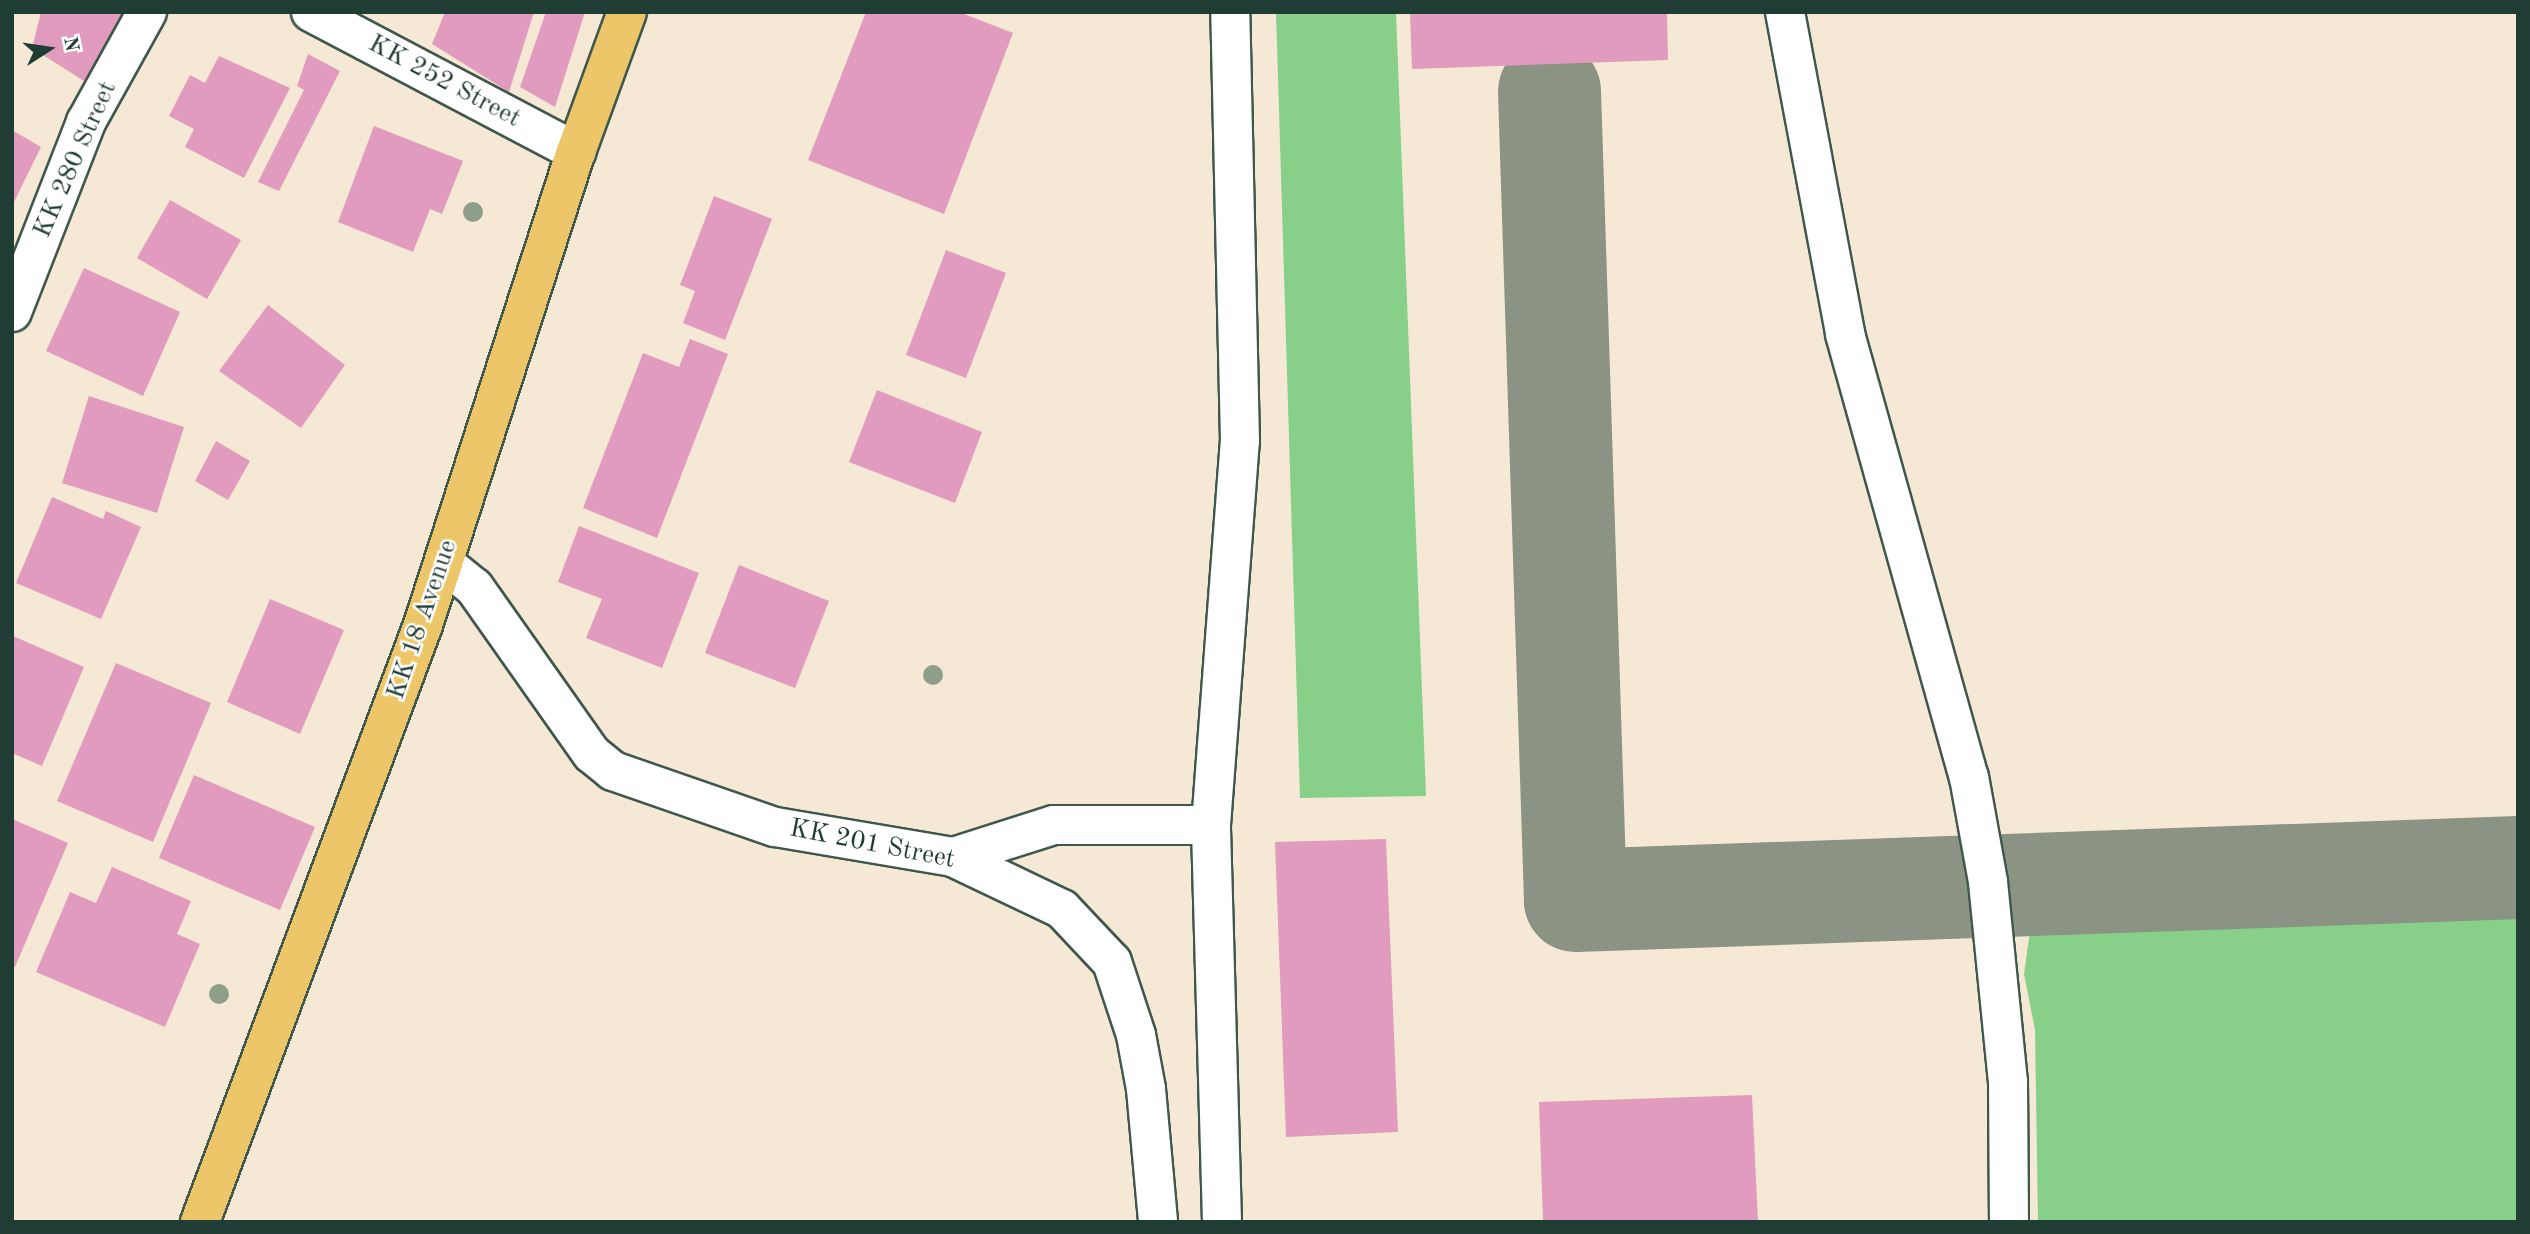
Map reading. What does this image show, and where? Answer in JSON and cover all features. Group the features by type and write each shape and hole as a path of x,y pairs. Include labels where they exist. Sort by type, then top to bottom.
{"main road":[{"name":"KK 18 Avenue","path":"200,1222 444,564 576,152 627,12"}],"street":[{"name":"KK 280 Street","path":"12,312 86,122 147,12"},
{"name":"KK 252 Street","path":"311,12 576,152"},
{"path":"1222,1222 1211,825 1240,441 1230,12"},
{"path":"1785,12 1845,334 1969,777 1989,882 2008,1082 2009,1222"},
{"name":"KK 201 Street","path":"444,564 474,587 592,754 613,771 775,827 953,857 1062,909 1112,962 1136,1035 1146,1089 1158,1222"},
{"path":"953,857 1054,825 1211,825"}],"green space":[{"path":"1276,12 1396,12 1426,796 1300,798"},
{"path":"2518,901 2518,1222 2038,1222 2035,1030 2024,974 2030,931 2041,912"}],"building":[{"path":"41,12 132,12 92,86 32,48"},
{"path":"445,12 534,12 509,92 432,44"},
{"path":"546,12 585,12 555,107 520,87"},
{"path":"866,12 959,12 1013,33 944,214 808,160"},
{"path":"1410,12 1667,12 1668,60 1412,69"},
{"path":"308,54 340,71 279,191 258,182 304,90 297,86"},
{"path":"219,56 290,88 244,178 185,147 194,129 169,116 190,75 205,83"},
{"path":"374,126 463,161 442,214 430,209 413,252 338,222"},
{"path":"12,130 41,147 12,206"},
{"path":"714,196 772,219 725,340 683,323 695,291 680,285"},
{"path":"170,200 241,240 207,299 137,258"},
{"path":"946,250 1006,273 966,378 906,355"},
{"path":"84,268 180,312 143,396 46,351"},
{"path":"268,305 345,365 301,428 219,371"},
{"path":"690,339 728,354 657,538 583,508 643,353 679,367"},
{"path":"877,390 982,432 955,503 849,462"},
{"path":"89,396 184,427 157,513 62,483"},
{"path":"216,441 250,461 228,500 195,481"},
{"path":"52,497 103,519 106,511 141,527 101,619 16,583"},
{"path":"579,526 699,573 662,668 586,638 602,599 558,582"},
{"path":"739,565 829,601 795,688 705,653"},
{"path":"270,599 344,630 300,734 227,702"},
{"path":"13,636 84,667 42,766 12,753"},
{"path":"116,663 211,703 153,842 57,801"},
{"path":"194,775 315,827 280,910 159,858"},
{"path":"12,819 68,843 15,967 12,966"},
{"path":"1386,839 1398,1132 1286,1137 1275,842"},
{"path":"112,867 191,901 177,934 200,944 165,1027 36,972 70,892 96,903"},
{"path":"1752,1095 1758,1222 1543,1222 1539,1102"}],"taxiway":[{"path":"1549,91 1575,900 2518,867"}]}
